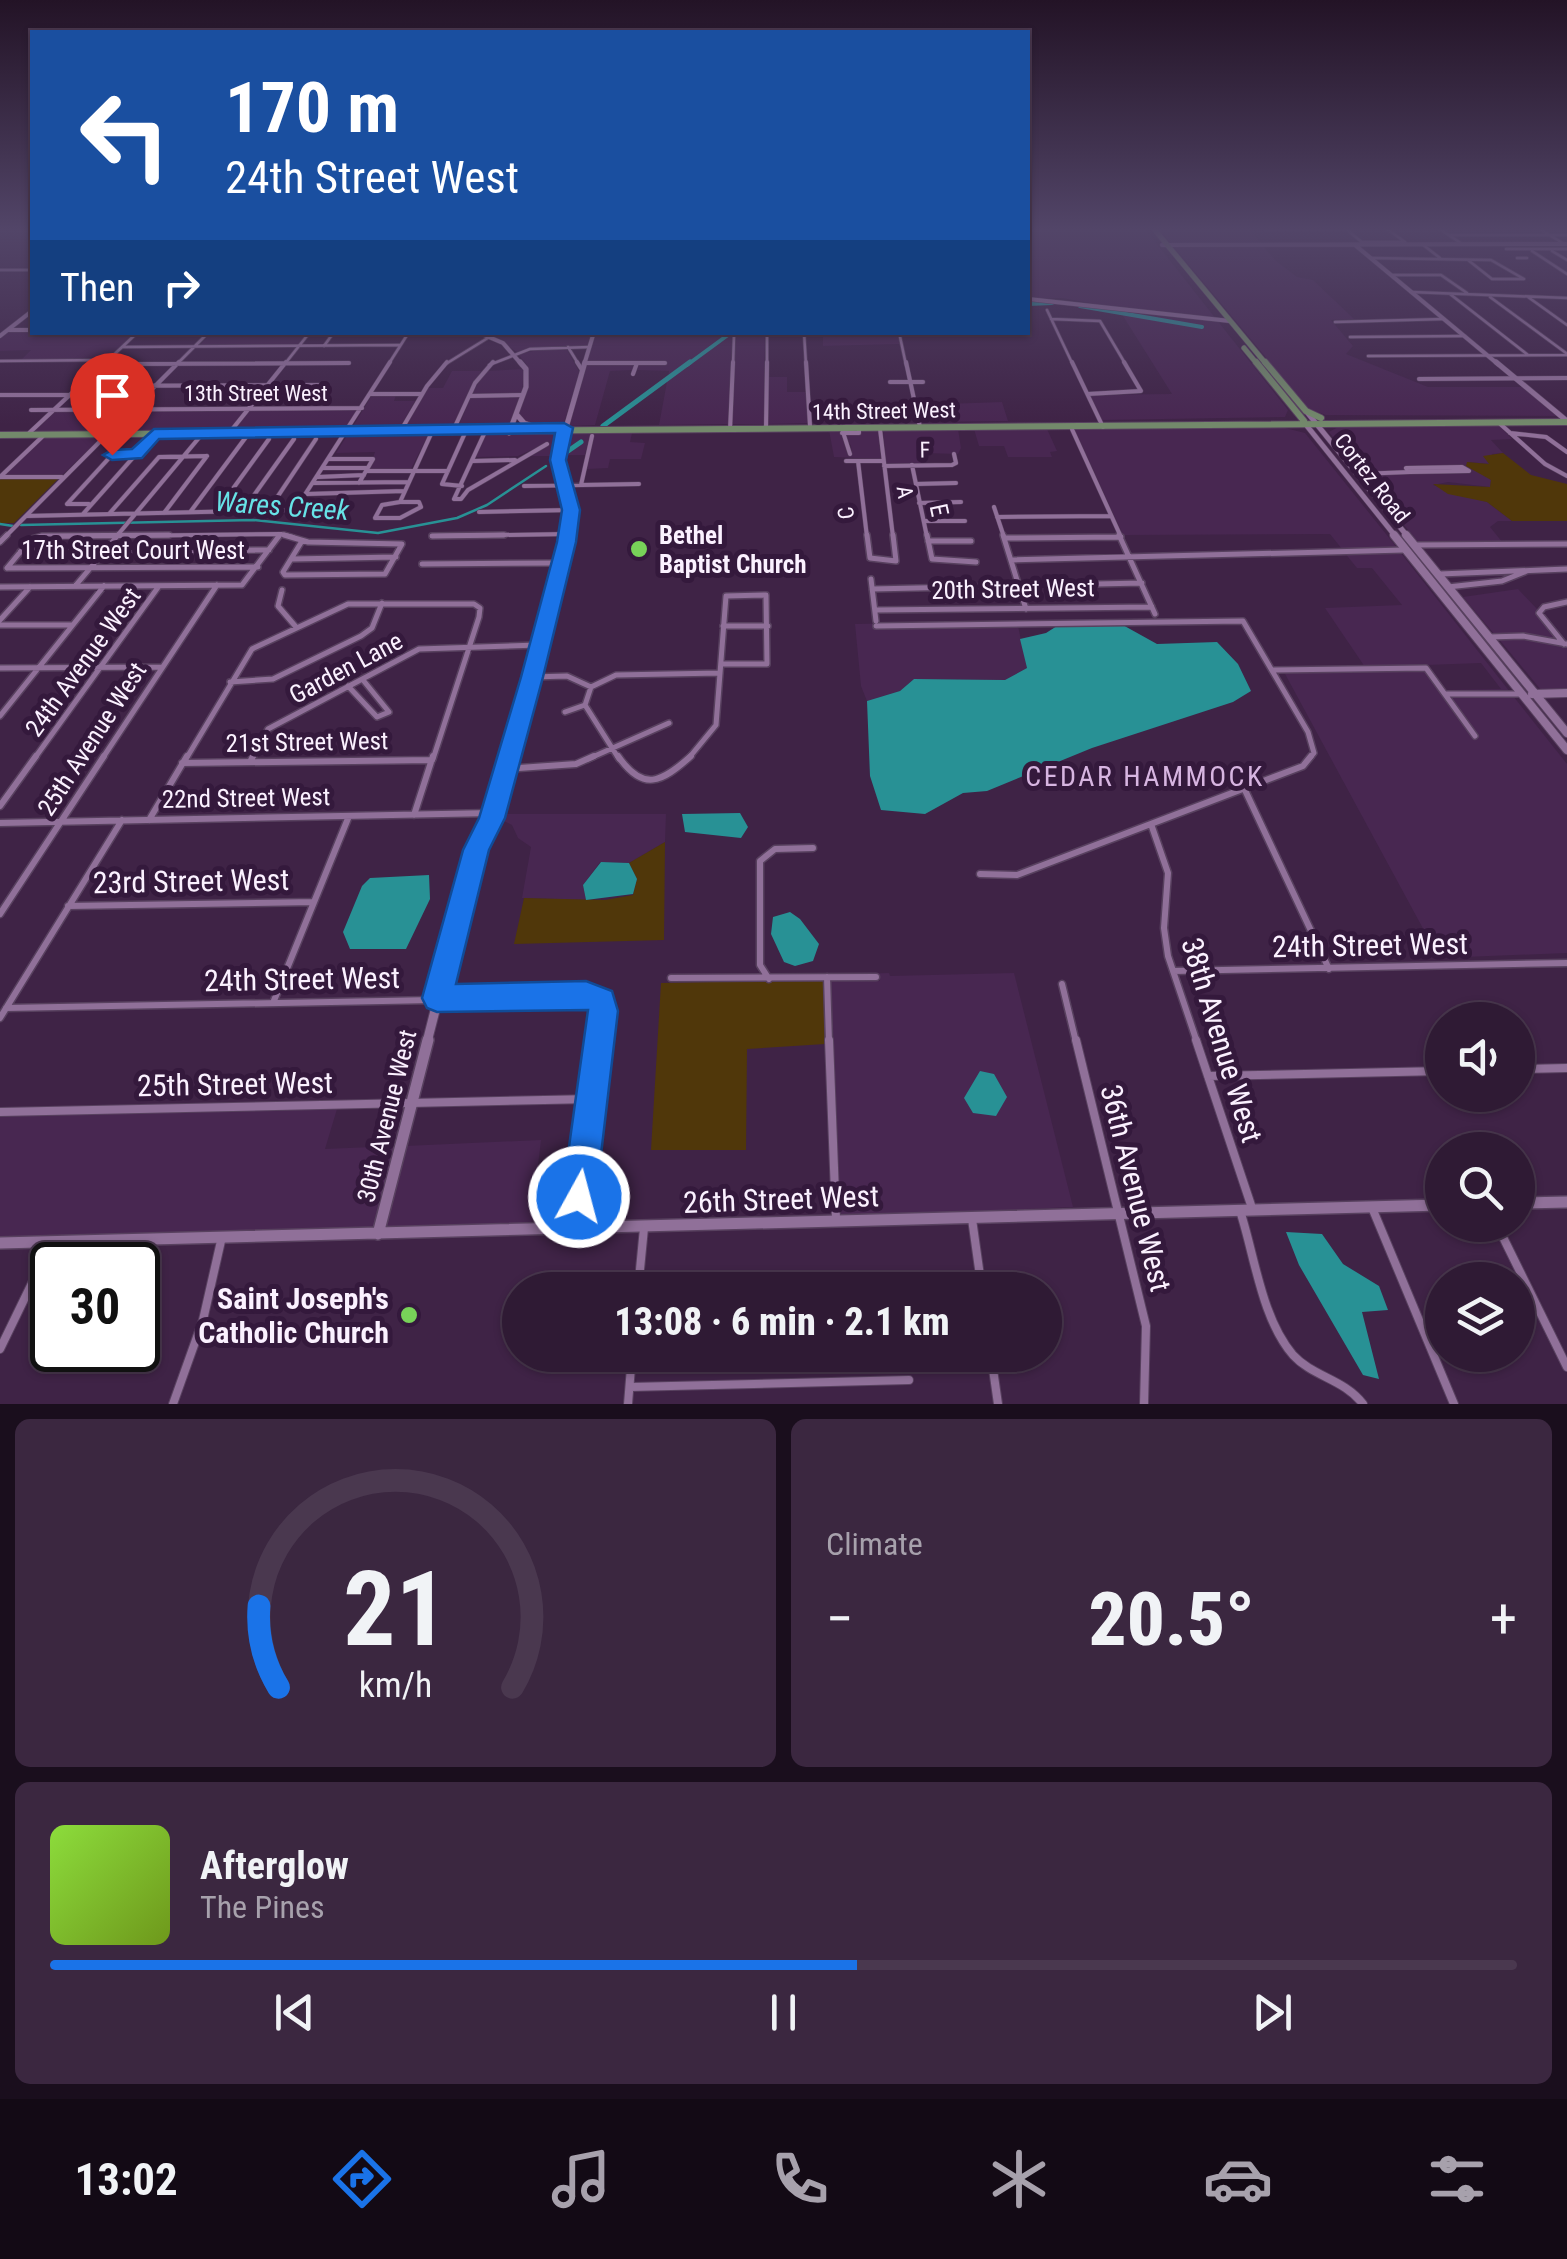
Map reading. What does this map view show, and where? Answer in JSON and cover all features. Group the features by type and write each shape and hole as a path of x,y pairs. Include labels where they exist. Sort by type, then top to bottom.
{"main road":[{"name":"Cortez Road","path":"1205,295 1311,423"},
{"name":"Cortez Road","path":"1227,321 1306,411"},
{"path":"1306,411 1333,421"},
{"name":"14th Street West","path":"766,428 1567,421"},
{"path":"1184,427 1221,422"},
{"name":"14th Street West","path":"0,435 730,428 881,432 920,427 1039,424 1184,427 1422,422"},
{"name":"14th Street West","path":"510,431 564,430"},
{"name":"14th Street West","path":"400,432 485,431"}],"street":[{"path":"1414,295 1567,421"},
{"path":"1451,295 1529,356"},
{"path":"1478,295 1567,298"},
{"path":"1525,295 1567,324"},
{"path":"1488,296 1567,355"},
{"path":"1030,300 1062,299 1189,320 1227,321"},
{"path":"1047,310 1102,425"},
{"path":"2,332 30,313"},
{"path":"1051,319 1096,319 1141,392 1088,394"},
{"path":"1335,322 1444,319"},
{"path":"2,332 30,330"},
{"path":"27,434 135,335"},
{"path":"0,542 206,335"},
{"path":"229,433 308,335"},
{"path":"324,346 332,335"},
{"path":"26,516 294,511 407,335"},
{"path":"400,432 444,362 482,335"},
{"path":"485,335 516,354 527,374 524,395 510,431"},
{"name":"30th Avenue West","path":"378,1234 476,850 493,813 506,769 568,534 571,510 558,460 593,335"},
{"path":"766,428 767,335"},
{"path":"804,335 810,426"},
{"path":"900,335 920,427"},
{"path":"730,428 734,336"},
{"path":"1350,337 1465,336"},
{"path":"123,347 401,345"},
{"path":"568,347 582,373"},
{"path":"453,431 482,372 516,354 590,347"},
{"path":"1368,356 1567,355"},
{"path":"0,361 349,363"},
{"path":"585,363 665,363"},
{"path":"633,374 637,363"},
{"path":"1420,379 1567,378"},
{"path":"890,382 924,382"},
{"path":"80,386 324,385"},
{"path":"371,394 421,394"},
{"path":"0,396 70,395"},
{"path":"469,396 524,395"},
{"name":"13th Street West","path":"31,410 362,408"},
{"name":"Cortez Road","path":"1306,411 1379,516 1437,574 1567,732"},
{"path":"516,414 524,423 542,428"},
{"path":"1498,422 1545,464 1567,476"},
{"name":"Cortez Road","path":"1311,423 1393,518 1410,547 1567,750"},
{"path":"1039,424 1048,428"},
{"path":"1070,427 1155,614"},
{"path":"463,489 485,431"},
{"path":"842,431 850,454"},
{"name":"A","path":"881,432 897,561"},
{"path":"190,512 249,433"},
{"path":"465,433 442,485 463,489 546,444"},
{"path":"1509,433 1550,439 1567,452"},
{"path":"0,477 45,434"},
{"path":"82,515 154,434"},
{"path":"75,586 203,434"},
{"path":"400,502 431,434"},
{"path":"580,485 592,436"},
{"path":"268,512 316,438"},
{"path":"216,512 269,439"},
{"path":"242,512 294,439"},
{"path":"91,504 67,504 112,455 136,454"},
{"name":"F","path":"846,461 912,466 954,464 954,454"},
{"path":"109,514 159,457 207,456 164,513"},
{"path":"330,458 373,459 359,483"},
{"path":"472,460 515,460"},
{"name":"C","path":"858,461 871,560 897,561"},
{"name":"E","path":"912,466 934,562 976,562"},
{"path":"1357,474 1468,471 1462,467 1406,468 1410,472"},
{"path":"324,468 366,472"},
{"path":"318,477 448,471"},
{"path":"0,477 64,477"},
{"path":"314,484 408,482"},
{"path":"524,486 639,484"},
{"path":"916,484 956,484"},
{"path":"307,494 404,492"},
{"path":"1366,498 1393,518"},
{"path":"400,502 421,505 412,514 376,519 382,505 400,502"},
{"path":"920,503 961,502"},
{"path":"994,506 1026,608"},
{"path":"480,512 571,510"},
{"path":"997,517 1112,516"},
{"path":"924,521 965,521"},
{"path":"0,587 246,584 281,534"},
{"path":"20,552 32,539 118,536 281,534 302,541 401,542 386,573 284,574 302,541"},
{"path":"432,536 568,534"},
{"path":"1004,538 1121,537"},
{"path":"928,541 970,541"},
{"path":"1011,560 1567,544"},
{"path":"1410,547 1440,584 1451,591 1516,577 1527,571"},
{"path":"20,552 269,550"},
{"name":"17th Street Court West","path":"20,552 7,568 258,567"},
{"path":"292,558 396,557"},
{"path":"422,564 561,563"},
{"path":"1437,574 1567,569"},
{"path":"871,579 876,623 1243,621 1308,732 1314,753 1303,766 1012,876 980,874"},
{"path":"872,589 1142,584"},
{"name":"25th Avenue West","path":"0,914 217,585"},
{"path":"0,623 30,586"},
{"path":"1,715 104,586"},
{"name":"24th Avenue West","path":"0,806 159,586"},
{"path":"282,590 278,606 296,627"},
{"path":"720,664 767,664 767,596 725,598 722,626 720,664 720,673 716,724 709,738 672,772 644,781 634,776 585,705 584,697 591,686 616,675 720,673"},
{"path":"149,820 247,652 342,606 468,602 481,611 414,815"},
{"path":"1566,644 1539,613 1544,607 1567,602"},
{"path":"228,682 274,679 360,636 372,628 382,603"},
{"name":"20th Street West","path":"875,610 1152,606"},
{"path":"0,623 73,625"},
{"path":"722,626 768,626"},
{"path":"1489,637 1523,636 1566,644"},
{"name":"Garden Lane","path":"250,762 268,729 419,649 541,645"},
{"path":"0,668 164,667"},
{"path":"1273,670 1426,668 1474,736"},
{"path":"532,677 567,676 591,686"},
{"path":"348,686 377,717 386,716 389,712 362,679"},
{"path":"1444,694 1567,693"},
{"path":"565,712 585,705"},
{"path":"506,769 576,764 669,722"},
{"name":"21st Street West","path":"182,764 432,760"},
{"path":"576,764 582,775"},
{"path":"1244,788 1329,968"},
{"name":"22nd Street West","path":"0,823 493,813"},
{"path":"274,1003 349,816"},
{"path":"0,1018 122,820"},
{"name":"38th Avenue West","path":"1151,824 1168,873 1164,928 1173,971 1208,1076 1279,1331 1290,1352 1303,1363 1342,1380 1363,1404"},
{"path":"769,979 760,965 762,858 775,850 813,848"},
{"name":"23rd Street West","path":"68,906 314,902"},
{"name":"24th Street West","path":"1173,971 1567,963"},
{"path":"826,977 836,1223"},
{"path":"671,978 876,978"},
{"name":"36th Avenue West","path":"1062,984 1146,1326 1144,1404"},
{"name":"24th Street West","path":"6,1008 586,995 600,999 603,1011 592,1099"},
{"path":"1535,1069 1567,1068"},
{"path":"1208,1076 1425,1070"},
{"path":"575,1230 592,1099"},
{"name":"25th Street West","path":"0,1112 592,1099"},
{"path":"1535,1203 1567,1202"},
{"name":"26th Street West","path":"52,1242 1425,1205"},
{"path":"1372,1207 1454,1404"},
{"path":"972,1219 979,1272"},
{"path":"640,1272 644,1228"},
{"path":"173,1404 203,1320 222,1238"},
{"name":"26th Street West","path":"0,1243 30,1242"},
{"path":"1505,1242 1567,1367"},
{"path":"0,1349 30,1287"},
{"path":"628,1404 631,1372"},
{"path":"993,1372 998,1404"},
{"path":"630,1387 908,1380"}],"shaded area":[{"path":"1030,295 1197,295 1288,410 1285,417 1102,420 1090,395 1172,394 1118,308 1062,298 1030,299"},
{"path":"1214,295 1328,295 1354,319 1331,320 1353,346 1346,354 1428,387 1524,387 1559,416 1326,415 1309,409"},
{"path":"8,331 30,331 30,335 135,335 109,358 21,360 31,350 0,351 0,337"},
{"path":"209,335 306,335 298,345 199,346"},
{"path":"490,335 591,335 588,346 517,352"},
{"path":"594,335 765,335 764,424 732,424 736,336 732,336 728,424 659,425 669,371 637,370 639,364 667,362 587,362"},
{"path":"823,335 898,335 900,344 823,346"},
{"path":"566,348 580,373 563,426 535,426 525,423 519,413 529,377 527,365 518,354"},
{"path":"587,364 635,364 632,370 610,371 595,425 568,426"},
{"path":"524,369 522,394 471,395 486,371"},
{"path":"452,371 481,371 453,427 404,429 427,388 443,388"},
{"path":"769,377 787,377 787,392 806,392 808,423 768,424"},
{"path":"372,395 396,395 394,401 415,401 399,429 350,431"},
{"path":"521,396 509,426 458,427 471,397"},
{"path":"1002,402 1008,421 921,422 917,405"},
{"path":"246,409 228,432 112,433 136,410"},
{"path":"250,409 359,409 345,432 232,432"},
{"path":"132,410 108,433 31,433 56,411"},
{"path":"1499,425 1512,439 1491,440 1503,453 1492,454 1491,464 1467,462 1491,480 1490,487 1448,482 1433,485 1487,502 1512,521 1498,521 1490,527 1503,543 1419,543 1363,476 1470,470 1405,467 1407,472 1361,473 1329,432 1338,427"},
{"path":"1281,427 1305,433 1398,549 1342,549 1330,534 1123,535 1074,428"},
{"path":"958,429 958,454 925,453 920,464 886,465 883,430"},
{"path":"974,429 1047,429 1057,451 1050,452 1052,457 1008,457 1004,446 979,446"},
{"path":"829,430 840,430 848,455 852,455 844,434 878,430 881,459 834,457"},
{"path":"561,433 556,456 524,456 547,443 518,456 476,457 486,434"},
{"path":"565,433 632,433 630,442 645,443 641,459 610,459 608,468 587,469 594,435 590,435 585,455 561,455"},
{"path":"348,434 428,435 411,469 369,470 375,452 336,453"},
{"path":"46,435 104,435 61,476 3,476"},
{"path":"1503,453 1531,475 1567,484 1567,521 1512,521 1487,502 1448,494 1433,484 1490,487 1491,480 1466,466 1467,462 1489,464 1483,456"},
{"path":"0,478 59,478 14,523 0,523"},
{"path":"1344,552 1400,552 1510,692 1446,692 1429,668 1365,667 1325,608 1402,605 1372,568 1357,568","holes":["1481,663 1501,689 1446,690 1427,665"]},
{"path":"1518,589 1560,642 1495,635 1463,597"},
{"path":"1018,621 874,624 1018,626 1027,668 1005,680 914,679 900,691 867,701 861,686 855,624"},
{"path":"1121,624 1157,644 1217,642 1238,664 1251,691 1233,702 1092,748 987,791 963,793 925,814 881,810 870,776 867,701 900,691 914,679 1005,680 1027,668 1020,639 1057,626"},
{"path":"1498,638 1525,638 1567,646 1567,691 1542,691"},
{"path":"1424,670 1473,738 1479,737 1449,696 1513,696 1567,764 1567,953 1439,958 1284,672"},
{"path":"498,809 504,814 666,814 665,842 629,863 600,862 583,885 586,900 522,898 531,847 518,838 512,825 496,817"},
{"path":"740,813 748,827 741,838 685,832 682,814"},
{"path":"665,842 664,940 514,944 524,898 605,900 633,895 637,879 629,863"},
{"path":"601,862 629,863 637,879 633,894 586,900 583,885"},
{"path":"429,875 430,899 406,949 350,949 343,932 362,886 370,878"},
{"path":"790,912 819,944 813,961 795,966 784,962 771,934 773,917"},
{"path":"1014,973 1073,1207 841,1217 831,980 880,981 879,974 859,974"},
{"path":"823,980 825,1044 747,1049 746,1150 651,1150 661,983"},
{"path":"980,1071 994,1074 1007,1097 996,1116 973,1113 964,1098"},
{"path":"337,1109 325,1149 395,1146 374,1229 0,1238 0,1116"},
{"path":"541,1140 531,1226 384,1229 405,1146"},
{"path":"1286,1232 1322,1234 1343,1264 1379,1286 1388,1310 1362,1312 1379,1379 1363,1375 1299,1265"}],"waterway":[{"path":"1030,304 1052,303"},
{"path":"1080,306 1202,327"},
{"path":"687,365 728,335"},
{"path":"603,426 690,362"},
{"path":"568,451 581,442"},
{"name":"Wares Creek","path":"21,525 253,520 378,533 457,518 487,505 546,466"},
{"name":"Wares Creek","path":"0,524 13,526"}],"place":[{"name":"Bethel Baptist Church","path":"639,549"},
{"name":"Saint Joseph's Catholic Church","path":"409,1315"}],"district":[{"name":"CEDAR HAMMOCK","path":"1145,776"}],"route":[{"path":"112,455 136,454 154,434 564,428 558,460 571,510 566,542 532,677 492,818 476,850 437,998 586,995 601,1001 603,1011 579,1197"}]}
